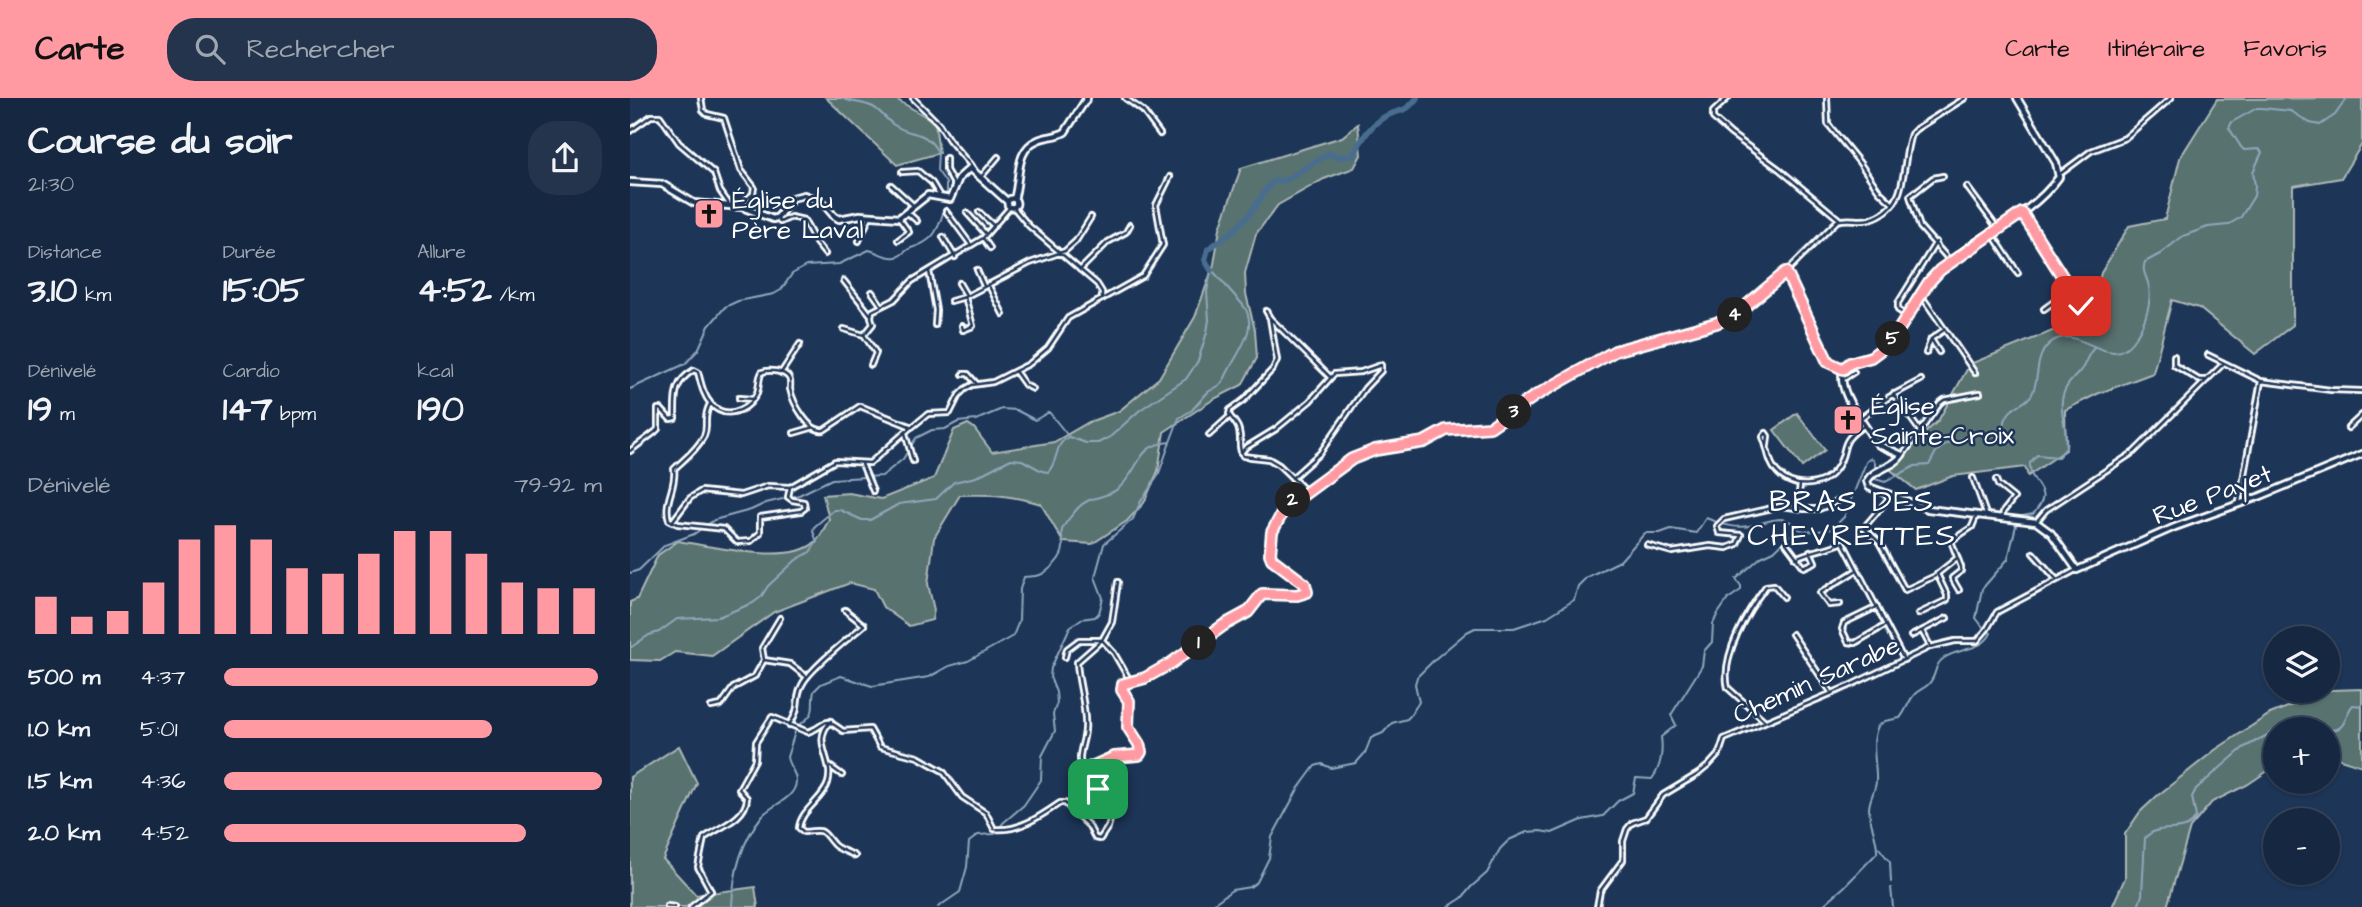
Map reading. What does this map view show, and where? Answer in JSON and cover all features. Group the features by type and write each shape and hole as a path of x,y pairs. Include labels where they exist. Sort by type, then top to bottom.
{"main road":[{"path":"1011,204 1024,153 1036,141 1065,132 1087,98"},
{"path":"2017,98 2060,174 2042,196 2022,213 1934,275 1891,342 1876,355 1850,363 1843,369 1842,381 1845,392 1877,443 1900,452 1901,458 1867,479 1869,487 1928,509 2036,523 2051,533 2077,570"},
{"path":"630,182 667,185 694,203 739,206 755,210 769,218 776,218 792,198 801,194 819,199 839,219 857,216 899,218 928,195 950,199 957,180 965,170 974,170 1011,204"},
{"name":"Rue Payet","path":"2077,570 2175,527 2362,454"}],"street":[{"path":"701,98 703,110 707,114 724,118 743,173 754,187 753,194 739,206"},
{"path":"912,98 939,124 948,141 974,170"},
{"path":"917,102 923,98"},
{"path":"1125,98 1143,111 1160,134"},
{"path":"1728,98 1712,115 1723,127 1840,220"},
{"path":"1827,98 1828,124 1879,191 1894,204"},
{"path":"1087,774 1089,768 1108,759 1139,755 1141,752 1128,727 1129,701 1121,687 1170,664 1224,625 1248,612 1262,594 1297,595 1307,592 1305,584 1276,563 1270,554 1275,522 1285,508 1306,491 1352,459 1375,450 1413,445 1446,430 1490,427 1535,396 1615,351 1716,323 1735,315 1786,272 1840,220 1873,218 1894,204 1900,193 1911,134 1965,98"},
{"path":"2060,174 2091,151 2125,138 2171,98"},
{"path":"630,131 651,116 660,116 679,143 714,173 722,195 730,205"},
{"path":"981,177 998,157"},
{"path":"946,158 946,170 955,186"},
{"path":"902,172 918,171 932,183 941,198"},
{"path":"1943,176 1933,178 1910,197 1920,227 1951,262"},
{"path":"671,522 690,498 701,491 736,495 768,485 790,487 835,461 862,464 873,461 928,414 950,413 962,391 977,384 993,382 1042,354 1065,320 1143,276 1161,249 1163,235 1156,205 1170,177"},
{"path":"891,185 915,206"},
{"path":"1967,187 1998,230"},
{"path":"871,315 874,310 898,298 912,281 987,235 1011,204 1028,226 1101,288 1102,299"},
{"path":"946,211 972,246"},
{"path":"979,212 994,226"},
{"path":"908,213 917,221"},
{"path":"967,213 987,235"},
{"path":"2022,213 2081,306"},
{"path":"859,241 870,216"},
{"path":"776,218 780,222 791,217 804,220 825,254"},
{"path":"951,301 966,297 1030,263 1062,253 1076,241 1091,217"},
{"path":"898,240 909,233 899,218"},
{"path":"1080,270 1103,246 1126,232 1130,225"},
{"path":"1992,234 2018,273"},
{"path":"943,237 955,257"},
{"path":"983,238 990,248"},
{"path":"1908,316 1898,310 1898,303 1936,242"},
{"path":"977,270 1003,314"},
{"path":"929,271 936,310 935,326"},
{"path":"1786,272 1828,362 1843,369"},
{"path":"844,281 871,315 873,324 864,335"},
{"path":"959,283 966,297 973,326 963,330"},
{"path":"2044,309 2071,289"},
{"path":"872,292 882,306"},
{"path":"1921,295 1975,373"},
{"path":"1266,311 1277,360 1273,369 1244,400 1230,410 1230,416 1240,432 1238,446 1241,453 1247,458 1269,459 1306,491"},
{"path":"1269,318 1330,377"},
{"path":"844,329 864,335 876,353 871,365"},
{"path":"1926,354 1931,339 1945,329"},
{"path":"1931,339 1939,352"},
{"path":"781,373 800,344"},
{"path":"2208,355 2261,381 2362,391"},
{"path":"2174,356 2174,365 2199,380 2207,380"},
{"path":"2036,523 2046,510 2134,452 2224,363"},
{"path":"1241,453 1310,401 1336,373 1361,372 1381,365 1381,371 1365,388 1320,453 1292,478"},
{"path":"630,452 658,429 658,409 670,419 674,418 673,403 678,383 690,371 697,371 710,404 720,410 744,410 758,392 760,373 768,370 789,377 791,393 812,428 818,431 824,430 860,406 912,426"},
{"path":"1015,371 1025,385 1033,389"},
{"path":"1842,381 1854,372"},
{"path":"963,374 968,374 977,384"},
{"path":"1861,418 1893,394 1921,380"},
{"path":"2238,504 2261,381"},
{"path":"1901,458 1944,400 1980,393"},
{"path":"1893,394 1920,431"},
{"path":"739,398 754,399"},
{"path":"710,404 705,415 704,436 686,459 674,469 676,479 667,509 671,522 724,529 735,541 751,541 760,533 760,517 801,511 805,508 804,502 789,498 787,494 790,487"},
{"path":"2348,428 2362,415"},
{"path":"1209,435 1230,416"},
{"path":"1767,444 1771,462 1777,472 1800,485 1816,483 1838,467 1848,438 1865,425"},
{"path":"794,433 812,428"},
{"path":"905,433 913,461"},
{"path":"862,464 873,491"},
{"path":"1973,478 1987,517"},
{"path":"1996,480 2014,499 2003,512 2002,519"},
{"path":"1797,508 1800,485"},
{"path":"1891,496 1864,528 1879,542 1905,590 1935,576"},
{"path":"1647,545 1672,552 1710,546 1730,547 1737,544 1741,535 1719,533 1717,527 1720,521 1786,506 1819,509 1840,500"},
{"path":"1959,590 1952,578 1961,570 1951,540 1974,525 1976,516"},
{"path":"1796,558 1810,550 1827,550 1843,542 1904,660"},
{"path":"1786,543 1801,565 1808,567 1815,561 1810,550"},
{"path":"2033,553 2057,580"},
{"path":"1919,614 1947,600 1937,574 1957,558"},
{"path":"1840,604 1829,606 1821,596 1821,591 1857,570"},
{"name":"Chemin Sarabe","path":"1597,907 1600,891 1623,860 1624,837 1629,826 1646,818 1663,795 1709,765 1719,754 1724,739 1930,647 1955,641 1977,641 1997,612 2077,570"},
{"path":"831,721 843,731 863,727 870,729 880,747 918,757 943,771 962,797 986,813 993,829 999,830 1032,821 1060,803 1065,803 1089,826 1095,838 1100,839 1112,814 1094,780 1079,765 1085,715 1077,662 1102,640 1112,622 1118,582"},
{"path":"1765,721 1728,688 1727,671 1736,635 1748,609 1770,583 1784,597"},
{"path":"1877,607 1844,623 1842,629 1848,642 1855,643 1886,625"},
{"path":"789,725 798,712 798,693 807,677 864,625 845,610"},
{"path":"711,707 722,705 733,688 755,676 764,660 762,648 779,618"},
{"path":"1911,636 1947,618"},
{"path":"1922,631 1930,647"},
{"path":"1792,634 1831,693"},
{"path":"1065,657 1067,649 1079,639 1102,640 1114,653 1129,681"},
{"path":"764,660 790,664 807,677"},
{"path":"691,907 711,891 698,865 705,838 722,829 747,805 747,798 740,789 755,760 756,742 769,718 774,717 810,732 822,723 831,721"},
{"path":"831,721 825,727 821,741 823,754 829,765 842,775"},
{"path":"829,765 828,786 802,817 799,828 804,832 824,832 835,846 855,856"},
{"path":"667,906 675,907"}],"green space":[{"path":"826,98 894,98 935,122 939,153 897,165"},
{"path":"2362,98 2362,144 2341,178 2293,186 2293,325 2255,354 2199,308 2172,300 2153,373 2097,394 2065,410 2066,450 2028,476 2025,467 1953,476 1916,490 1887,467 1938,421 1970,364 2090,316 2101,273 2129,226 2165,219 2180,158 2217,99"},
{"path":"1358,124 1361,155 1354,168 1324,179 1278,205 1256,234 1245,273 1257,358 1242,385 1214,399 1164,432 1158,471 1144,503 1127,521 1092,544 1063,542 1041,504 1001,496 960,495 934,538 928,584 934,610 932,620 909,626 883,607 874,589 850,583 774,612 712,656 675,652 660,661 630,660 630,602 637,599 658,555 678,541 770,554 804,549 817,540 829,519 823,495 849,493 881,499 934,478 954,430 968,424 992,452 1054,442 1089,422 1119,411 1159,378 1195,317 1214,264 1220,228 1241,168 1342,137"},
{"path":"1797,413 1825,450 1802,467 1774,430"},
{"path":"2362,689 2362,766 2340,759 2340,717 2265,717 2298,703 2340,703 2340,690"},
{"path":"2263,719 2263,774 2212,802 2190,828 2167,907 2112,907 2125,878 2125,834 2140,812 2157,796 2215,750"},
{"path":"679,746 697,783 663,859 696,895 755,887 758,907 630,907 630,777"}],"waterway":[{"path":"842,98 873,107 894,125 928,139 938,152 937,170 946,183 946,193"},
{"path":"1211,270 1205,260 1208,249 1231,233 1250,214 1270,184 1286,180 1328,154 1341,157 1354,155 1363,138 1377,122 1406,109 1417,98"},
{"name":"BRAS DES CHEVRETTES","path":"1209,907 1232,890 1250,887 1257,882 1269,858 1272,837 1298,789 1315,766 1322,764 1331,768 1356,763 1365,753 1371,738 1383,733 1392,723 1407,719 1419,702 1415,684 1417,677 1467,632 1475,628 1514,628 1547,617 1574,600 1578,586 1587,577 1620,561 1645,533 1660,533 1671,529 1696,533 1706,518 1735,527 1781,519 1806,531 1832,529 1844,517 1867,460 1871,458 1875,462 1875,479 1885,482 1915,466 1929,465 1936,452 1946,444 1977,433 1999,434 2009,413 2032,394 2041,355 2049,344 2059,338 2070,337 2102,350 2123,350 2136,336 2148,309 2150,294 2145,262 2183,236 2208,227 2228,225 2241,217 2254,196 2253,172 2262,152 2259,149 2244,150 2229,128 2232,122 2257,108 2262,108 2291,111 2310,123 2320,125 2335,115 2347,98"},
{"path":"630,389 685,364 698,350 709,326 725,307 738,301 774,294 781,290 792,274 806,266 839,264 869,250 889,257 898,256 932,236 943,213"},
{"path":"630,573 639,570 665,545 694,534 714,520 799,495 832,479 882,476 903,459 916,438 932,430 976,420 1002,409 1016,410 1035,420 1049,412 1069,437 1086,443 1098,443 1110,437 1140,410 1186,379 1198,361 1209,320 1207,292 1211,270"},
{"path":"801,724 812,712 814,691 821,684 841,676 872,686 929,677 949,666 968,661 1013,636 1019,621 1020,589 1024,577 1040,575 1058,560 1063,547 1062,530 1078,508 1120,487 1145,452 1151,447 1170,442 1179,418 1192,410 1225,378 1248,332 1248,314 1212,270"},
{"path":"1821,907 1877,853 1869,809 1876,782 1874,746 1878,726 1885,721 1900,718 1914,695 1933,678 1944,658 1982,643 1991,633 1986,631 1976,618 1982,589 2008,559 2018,517 2033,514 2040,505 2042,493 2033,477 2030,463 2037,455 2058,457 2066,448 2063,395 2094,348"},
{"path":"630,648 677,619 718,617 753,603 796,560 810,552 817,542 814,527 834,510 862,520 870,520 899,504 936,499 954,482 976,477 1011,459 1022,460 1048,472 1061,443 1069,437"},
{"path":"938,907 960,892 967,867 969,842 978,835 995,834 1003,823 1024,805 1041,780 1042,756 1055,731 1053,714 1057,703 1050,677 1051,668 1070,627 1081,619 1095,617 1099,613 1103,598 1095,577 1104,544 1133,519 1141,501 1158,476 1170,442"},
{"path":"1448,907 1462,898 1487,873 1500,849 1509,840 1527,832 1552,833 1582,820 1603,816 1618,801 1633,793 1636,778 1652,779 1661,759 1661,737 1676,725 1671,715 1702,666 1704,651 1712,642 1713,624 1717,615 1728,599 1741,590 1736,579 1761,557 1774,551 1797,529"},
{"path":"2340,727 2353,705 2362,706"},
{"path":"732,907 736,871 749,837 762,816 795,788 796,779 787,757 795,732"},
{"path":"2138,907 2142,895 2145,838 2157,830 2185,827 2191,823 2196,817 2192,797 2196,789 2243,748 2263,737"},
{"path":"1879,848 1890,862 1891,882"},
{"path":"1891,888 1893,907"}],"place":[{"name":"Église du Père Laval","path":"709,214"},
{"name":"Église Sainte-Croix","path":"1848,420"}],"district":[{"name":"BRAS DES CHEVRETTES","path":"1852,518"}],"route":[{"path":"1098,789 1087,774 1089,768 1114,757 1139,755 1141,752 1128,727 1130,709 1129,701 1121,687 1123,684 1145,678 1170,664 1224,625 1248,612 1262,594 1297,595 1307,592 1305,584 1272,559 1271,541 1275,522 1294,500 1352,459 1375,450 1424,442 1441,431 1490,427 1535,396 1603,356 1735,315 1786,272 1828,362 1843,369 1850,363 1876,355 1891,342 1934,275 2022,213 2081,306"}]}
